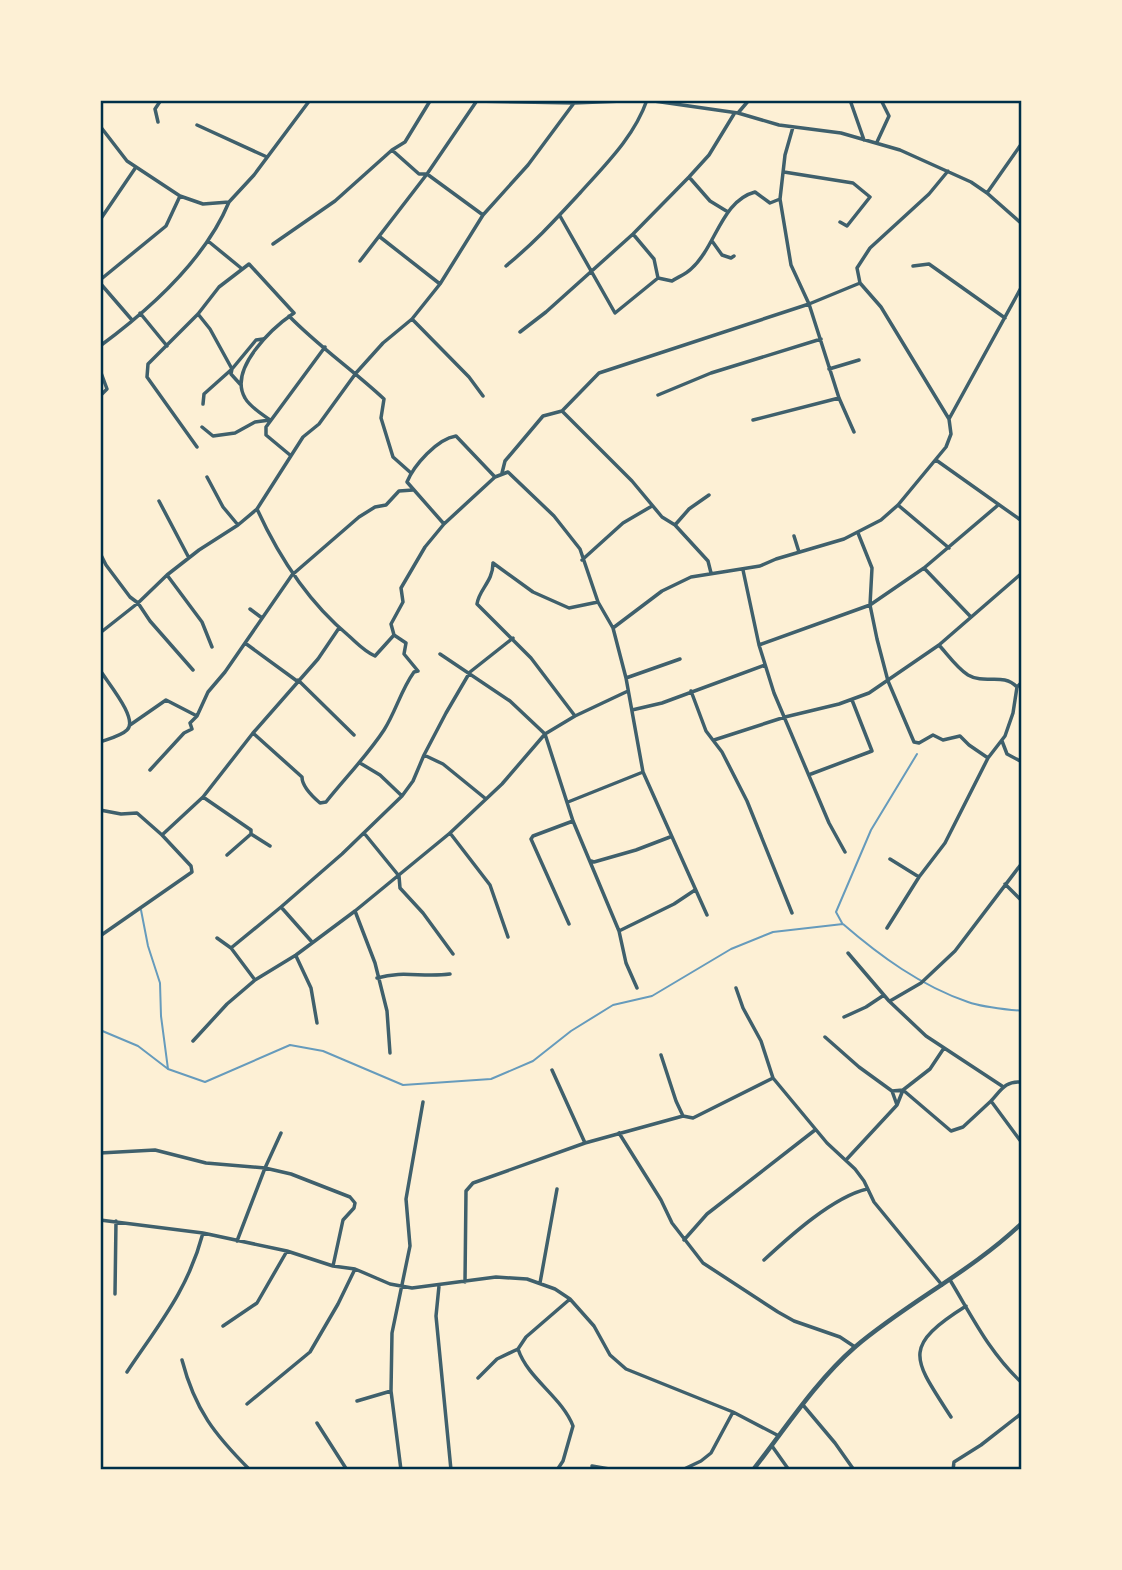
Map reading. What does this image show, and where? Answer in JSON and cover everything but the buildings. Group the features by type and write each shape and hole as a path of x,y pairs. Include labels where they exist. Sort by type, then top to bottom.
{"street":[{"path":"158,122 155,109 161,100"},
{"path":"100,346 140,313 208,242 220,225 229,202 267,158 310,100"},
{"path":"273,244 335,201 392,150 405,142 428,100 574,103 647,100 685,104 793,127 841,133 900,150 948,171 987,193 1022,224"},
{"path":"506,266 538,240 623,144 638,122 647,100"},
{"path":"520,332 633,234 709,155 736,113 749,100"},
{"path":"850,100 864,139"},
{"path":"877,143 889,116 881,100"},
{"path":"360,261 427,174 476,102"},
{"path":"100,633 138,603 167,575 257,509 303,437 319,424 356,373 383,343 412,319 440,284 483,215 528,165 574,103"},
{"path":"197,125 267,158"},
{"path":"100,126 127,162 180,195 203,204 229,202"},
{"path":"793,127 785,155 780,199 781,217 791,265 809,304 839,398 855,432"},
{"path":"987,193 1022,143"},
{"path":"392,150 419,174 427,174 483,215"},
{"path":"100,220 102,211 136,167"},
{"path":"613,628 644,603 677,582 711,573 743,570 858,533 881,520 898,505 936,460 949,441 949,419 881,307 860,283 857,268 870,248 929,194 948,171"},
{"path":"784,172 853,183 870,197 847,226 840,222"},
{"path":"689,177 710,201 727,212"},
{"path":"658,278 672,281 691,269 712,241 727,212 753,192 770,203 780,199"},
{"path":"132,320 100,282 166,226 180,195"},
{"path":"560,216 615,313 658,278"},
{"path":"633,234 654,259 658,278"},
{"path":"380,237 440,284"},
{"path":"712,241 722,255 731,258 734,256"},
{"path":"208,242 241,268"},
{"path":"198,447 147,377 148,364 198,314 219,287 241,268 250,264 294,313 263,339 242,375 241,386"},
{"path":"913,266 929,264 1005,318"},
{"path":"502,473 505,461 543,416 562,411 599,373 809,304 860,283"},
{"path":"949,419 1022,286"},
{"path":"140,313 167,346"},
{"path":"198,314 210,329 246,400 270,420"},
{"path":"289,316 306,334 325,347 384,399 381,418 393,457 411,473"},
{"path":"412,319 447,352 483,396"},
{"path":"202,404 204,394 232,369 256,340 263,339"},
{"path":"658,395 711,373 821,339"},
{"path":"290,455 266,435 265,427 325,347"},
{"path":"829,369 859,360"},
{"path":"100,370 107,389 100,396"},
{"path":"753,420 839,398"},
{"path":"562,411 662,517 675,525 708,561 711,573"},
{"path":"202,427 213,436 236,433 255,422 270,420"},
{"path":"444,524 407,482 411,473 432,451 452,436 456,436 495,477"},
{"path":"936,460 997,506 1009,510 1022,521"},
{"path":"253,733 302,777 302,783 320,803 326,802 360,763 385,728 406,684 414,672 418,671 404,654 406,643 394,635 391,624 403,602 401,588 425,547 444,524 495,477 502,473 512,474 554,516 580,549 598,601 613,628 626,678 643,772 707,915"},
{"path":"207,477 223,507 238,525"},
{"path":"150,770 184,733 192,729 190,723 197,716 208,692 292,575 369,510 386,505 399,491 413,490"},
{"path":"675,525 689,509 709,495"},
{"path":"159,501 189,558"},
{"path":"898,505 949,548"},
{"path":"582,560 623,523 653,506"},
{"path":"759,645 870,605 924,568 997,506"},
{"path":"257,509 271,540 292,575 339,628 362,649 375,656 394,635"},
{"path":"858,533 872,568 870,605 888,681 914,742 919,743 933,735 943,740 960,736 968,745 988,758"},
{"path":"794,536 799,552"},
{"path":"100,540 101,555 106,565 193,670"},
{"path":"575,716 513,638 477,604 478,598 488,586 493,573 493,563 533,592 569,608 598,601"},
{"path":"924,568 970,616"},
{"path":"743,570 765,666 829,823 845,852"},
{"path":"714,740 869,693 940,645 1022,573"},
{"path":"167,575 202,622 212,647"},
{"path":"250,609 262,618"},
{"path":"162,835 203,797 253,733 318,659 339,628"},
{"path":"230,948 281,907 402,796 417,774 424,755 470,672 513,638"},
{"path":"245,643 297,681 354,735"},
{"path":"940,645 969,675 987,681 995,678 1007,679 1017,687"},
{"path":"440,654 510,701 545,734 573,821 618,931 626,963 637,988"},
{"path":"626,678 680,659"},
{"path":"632,710 662,703 765,666"},
{"path":"100,670 130,716 130,725"},
{"path":"887,928 919,877 945,843 988,758 1002,741 1013,713 1017,687 1022,682"},
{"path":"192,1041 227,1004 255,980 296,955 355,911 450,833 502,784 545,734 575,716 628,691"},
{"path":"691,691 706,731 722,752 747,801 792,913"},
{"path":"100,742 126,731 130,725 166,700 197,716"},
{"path":"810,775 872,751 852,700"},
{"path":"1002,741 1007,754 1022,762"},
{"path":"424,755 443,764 486,799"},
{"path":"360,763 380,775 402,796"},
{"path":"568,802 643,772"},
{"path":"203,797 249,828 251,834 270,846"},
{"path":"100,810 121,814 137,813 191,866 192,872 100,936"},
{"path":"569,924 531,839 573,821"},
{"path":"364,833 398,876 400,888 423,913 453,954"},
{"path":"450,833 490,885 508,937"},
{"path":"226,855 251,834"},
{"path":"591,861 636,850 670,836"},
{"path":"890,859 919,877"},
{"path":"889,1001 921,983 955,951 1022,863"},
{"path":"1005,884 1022,901"},
{"path":"618,931 695,890"},
{"path":"281,907 312,942"},
{"path":"355,911 374,963 387,1011 390,1053"},
{"path":"217,938 230,948 255,980"},
{"path":"848,953 889,1001 926,1036 1002,1086"},
{"path":"296,955 311,988 317,1023"},
{"path":"377,978 396,972 432,976 450,974"},
{"path":"736,988 761,1041 773,1078 815,1130 864,1181 891,1224 942,1285"},
{"path":"844,1017 884,995"},
{"path":"825,1037 859,1068 892,1091 897,1105"},
{"path":"846,1160 897,1105 903,1090 930,1069 944,1048"},
{"path":"661,1055 683,1116"},
{"path":"552,1070 585,1143"},
{"path":"465,1282 466,1191 473,1183 585,1143 683,1116 693,1118 773,1078"},
{"path":"892,1091 903,1090 951,1131 963,1127 991,1101 1002,1086 1012,1081 1022,1082"},
{"path":"991,1101 1022,1143"},
{"path":"401,1470 391,1391 392,1333 410,1247 405,1218 406,1199 423,1102"},
{"path":"684,1240 707,1214 815,1130"},
{"path":"237,1241 281,1133"},
{"path":"619,1133 684,1240 703,1263 794,1321 840,1337 856,1347"},
{"path":"100,1153 155,1150 206,1163 265,1168 291,1174 350,1197 355,1203 354,1208 343,1220 333,1266"},
{"path":"540,1283 557,1189"},
{"path":"764,1260 792,1235 845,1197 867,1189"},
{"path":"100,1220 204,1233 287,1251 333,1266 355,1269 390,1284 412,1288 511,1277 540,1283 570,1299 594,1326 610,1355 626,1369 733,1412 779,1436"},
{"path":"115,1294 116,1221"},
{"path":"753,1470 822,1381 856,1347 1021,1226"},
{"path":"127,1372 186,1283 204,1233"},
{"path":"223,1326 257,1303 287,1251"},
{"path":"247,1404 310,1352 355,1269"},
{"path":"950,1280 980,1333 994,1353 1022,1383"},
{"path":"439,1286 436,1316 451,1470"},
{"path":"478,1378 497,1359 518,1349 526,1337 570,1299"},
{"path":"951,1417 926,1376 919,1349 922,1341 940,1322 966,1306"},
{"path":"518,1349 523,1360 564,1409 573,1426 563,1461 557,1470"},
{"path":"182,1360 188,1384 210,1426 250,1470"},
{"path":"357,1401 391,1391"},
{"path":"803,1405 854,1470"},
{"path":"682,1470 711,1453 733,1412"},
{"path":"953,1470 954,1462 1022,1413"},
{"path":"317,1423 347,1470"},
{"path":"772,1446 789,1470"},
{"path":"592,1465 615,1470"}],"waterway":[{"path":"842,923 836,912 871,830 917,754"},
{"path":"141,910 148,946 160,983 168,1069"},
{"path":"100,1030 138,1046 168,1069 205,1082 290,1045 323,1051 403,1085 491,1079 533,1061 571,1031 613,1005 652,996 731,949 773,932 843,924 886,959 934,988 975,1004 1022,1011"}]}
